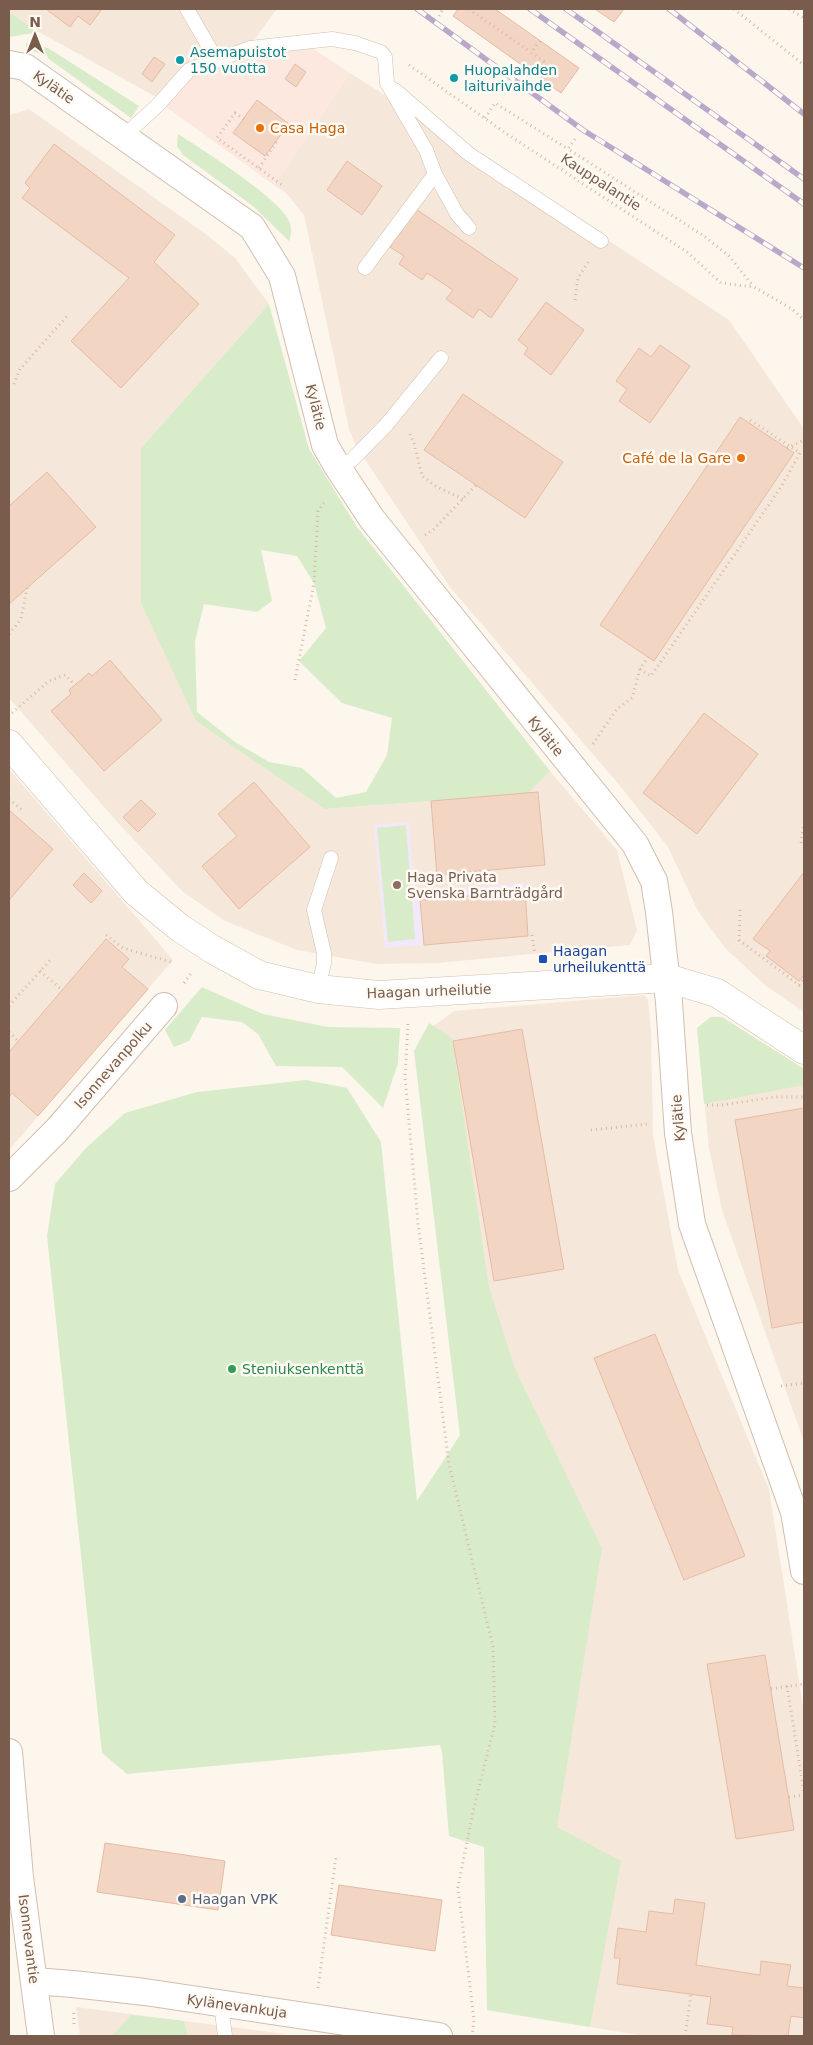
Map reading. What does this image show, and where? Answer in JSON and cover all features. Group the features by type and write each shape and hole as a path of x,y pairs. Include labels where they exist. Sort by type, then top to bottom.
{"street":[{"name":"Kylätie","path":"9,64 25,67 252,227 282,276 326,445 340,471 372,519 635,844 654,881 667,978 678,1133 692,1224 794,1512 804,1571"},
{"name":"Haagan urheilutie","path":"9,744 136,892 180,928 212,949 259,975 318,989 379,995 667,978 717,993 804,1050"},
{"name":"Isonnevanpolku","path":"9,1178 57,1130 164,1006"},
{"name":"Isonnevantie","path":"9,1752 20,1877 41,2036"},
{"name":"Kylänevankuja","path":"34,1981 72,1984 222,2004 439,2036"}],"lane":[{"path":"187,9 217,61"},
{"path":"123,137 158,105 189,70 250,48 332,39 355,43 381,52 385,57 387,83 426,150 435,174 457,214 469,228"},
{"path":"387,83 469,154 601,241"},
{"path":"365,268 435,174"},
{"path":"340,471 399,410 441,358"},
{"path":"318,989 324,953 314,910 331,858"},
{"path":"222,2004 225,2036"}],"path":[{"path":"438,16 444,9"},
{"path":"469,9 529,51"},
{"path":"734,9 804,65"},
{"path":"789,9 804,18"},
{"path":"540,41 531,53 546,63"},
{"name":"Kauppalantie","path":"385,57 408,64 485,118 687,252 721,283 754,287 792,310 804,320"},
{"path":"485,118 495,103 704,236 729,256 754,287"},
{"path":"244,119 235,113 217,138 282,185"},
{"path":"568,149 574,139"},
{"path":"259,168 278,142 276,141"},
{"path":"575,300 578,278 601,241"},
{"path":"14,384 20,369 69,314"},
{"path":"399,410 414,442 422,476 438,487 463,498"},
{"path":"640,669 651,676 781,487 800,453 788,447 750,420"},
{"path":"788,447 804,440"},
{"path":"295,680 314,583 318,511 340,471"},
{"path":"433,530 476,485"},
{"path":"9,634 21,619 27,588"},
{"path":"590,749 617,709 632,698 640,669 648,657"},
{"path":"12,714 49,681 65,675 75,685"},
{"path":"801,843 804,823"},
{"path":"740,910 739,940 799,985 804,979"},
{"path":"106,935 123,948 178,964"},
{"path":"532,935 534,953"},
{"path":"9,1006 51,959"},
{"path":"164,1006 196,969 186,966"},
{"path":"40,971 62,990"},
{"path":"408,1024 406,1077 418,1223 449,1464 494,1647 494,1724 474,1807 458,1887 474,2020 472,2036"},
{"path":"9,1032 18,1041"},
{"path":"705,1105 722,1105 775,1097 804,1097"},
{"path":"591,1130 618,1128"},
{"path":"773,1388 804,1383"},
{"path":"771,1689 804,1684"},
{"path":"788,1686 804,1793 789,1797"},
{"path":"313,2017 336,1857"},
{"path":"685,2036 692,1994"}],"shaded area":[{"path":"9,9 277,9 250,45 158,98 39,32 9,12"},
{"path":"306,44 350,73 274,185 163,105 190,73 265,49"},
{"path":"350,73 473,151 729,320 804,429 804,1012 766,986 725,948 698,911 668,847 621,787 450,587 356,446 349,429 304,215 286,193 274,185"},
{"path":"29,109 207,235 235,258 269,304 141,448 196,721 326,809 526,794 550,771 617,850 637,930 630,945 436,963 377,964 297,950 225,921 183,892 120,825 9,698 9,115"},
{"path":"9,769 173,960 9,1150"},
{"name":"Haga Privata Svenska Barnträdgård","path":"409,822 415,892 524,883 528,936 385,948 374,825"},
{"path":"644,995 648,999 651,1030 653,1136 678,1270 769,1489 804,1713 804,2036 644,2036 487,2010 501,1815 488,1372 428,1030 454,1011"},
{"path":"711,1017 722,1017 804,1069 804,1442 722,1210 709,1148 697,1028"},
{"path":"76,2007 284,2034 284,2036 80,2036"}],"green space":[{"path":"9,12 39,32 9,37"},
{"path":"26,43 48,48 139,106 131,118 42,54 26,49"},
{"path":"178,134 254,186 280,209 290,224 291,233 289,241 253,206 183,155 177,146"},
{"path":"269,304 309,449 357,527 550,771 527,794 325,809 196,721 141,603 141,448","holes":["261,550 297,556 314,583 326,628 299,661 342,703 392,718 387,755 366,792 336,798 302,768 269,762 235,742 197,712 195,641 204,604 257,612 272,601"]},
{"path":"406,825 415,939 388,942 377,828"},
{"path":"202,987 263,1014 328,1027 400,1028 398,1063 383,1108 342,1067 276,1066 258,1034 242,1022 202,1017 189,1041 174,1047 165,1030"},
{"path":"711,1017 722,1017 804,1069 804,1085 704,1104 697,1028"},
{"name":"Steniuksenkenttä","path":"429,1023 452,1038 489,1287 515,1369 602,1548 557,1827 621,1861 590,2027 487,2010 484,1847 449,1836 440,1745 127,1774 102,1753 47,1236 55,1184 86,1148 125,1113 197,1092 306,1080 347,1088 381,1142 417,1501 460,1435 414,1051"},
{"path":"131,2015 184,2021 188,2036 112,2036"}],"building":[{"path":"46,9 102,9 90,25 78,16 70,27"},
{"path":"458,9 495,9 579,68 561,93 453,16"},
{"path":"595,9 624,9 614,22"},
{"path":"154,57 165,64 152,82 142,74"},
{"path":"295,64 306,72 296,87 285,79"},
{"path":"257,100 289,124 265,156 233,133"},
{"path":"54,144 175,235 154,262 199,304 121,388 71,341 129,278 22,198 30,188 25,183"},
{"path":"347,161 382,186 362,215 327,190"},
{"path":"416,209 518,279 491,318 479,309 473,318 446,299 453,290 427,273 422,280 399,264 404,256 390,247"},
{"path":"546,302 584,330 551,375 524,354 528,348 518,340"},
{"path":"660,345 690,366 650,423 619,401 627,389 616,381 639,348 651,357"},
{"path":"463,394 563,462 525,518 424,450"},
{"path":"740,417 794,453 654,661 600,625"},
{"path":"47,472 96,527 9,604 9,506"},
{"path":"110,660 162,720 104,771 51,711 71,694 69,690 89,673 92,676"},
{"path":"704,713 758,754 697,834 643,793"},
{"path":"254,782 310,847 239,909 202,866 237,836 218,814"},
{"path":"538,792 545,865 437,875 431,801"},
{"path":"141,800 156,814 138,832 123,817"},
{"path":"9,810 53,849 9,900"},
{"path":"804,872 804,975 799,981 766,956 770,951 753,939"},
{"path":"84,873 102,891 91,903 73,885"},
{"path":"525,891 528,936 424,945 420,900"},
{"path":"106,939 129,959 122,967 148,989 38,1116 12,1093 9,1097 9,1052"},
{"path":"522,1029 564,1269 494,1281 453,1041"},
{"path":"804,1108 804,1322 772,1328 735,1120"},
{"path":"655,1334 745,1556 684,1580 594,1358"},
{"path":"765,1655 794,1830 736,1839 707,1664"},
{"path":"105,1843 225,1861 218,1910 97,1892"},
{"path":"339,1885 442,1900 435,1951 331,1935"},
{"path":"675,1899 705,1903 696,1965 760,1975 761,1961 791,1965 787,1986 804,1988 804,2018 791,2016 788,2036 732,2035 733,2027 707,2024 711,1997 617,1984 620,1958 614,1958 618,1928 646,1932 649,1911 673,1914"}],"railway":[{"path":"417,9 583,130 804,268"},
{"path":"530,9 804,204"},
{"path":"566,9 804,179"},
{"path":"669,9 804,114"}],"place":[{"name":"Asemapuistot 150 vuotta","path":"180,60"},
{"name":"Huopalahden laiturivaihde","path":"454,78"},
{"name":"Casa Haga","path":"260,128"},
{"name":"Café de la Gare","path":"741,458"},
{"name":"Haga Privata Svenska Barnträdgård","path":"397,885"},
{"name":"Haagan urheilukenttä","path":"543,959"},
{"name":"Steniuksenkenttä","path":"232,1369"},
{"name":"Haagan VPK","path":"182,1899"}]}
